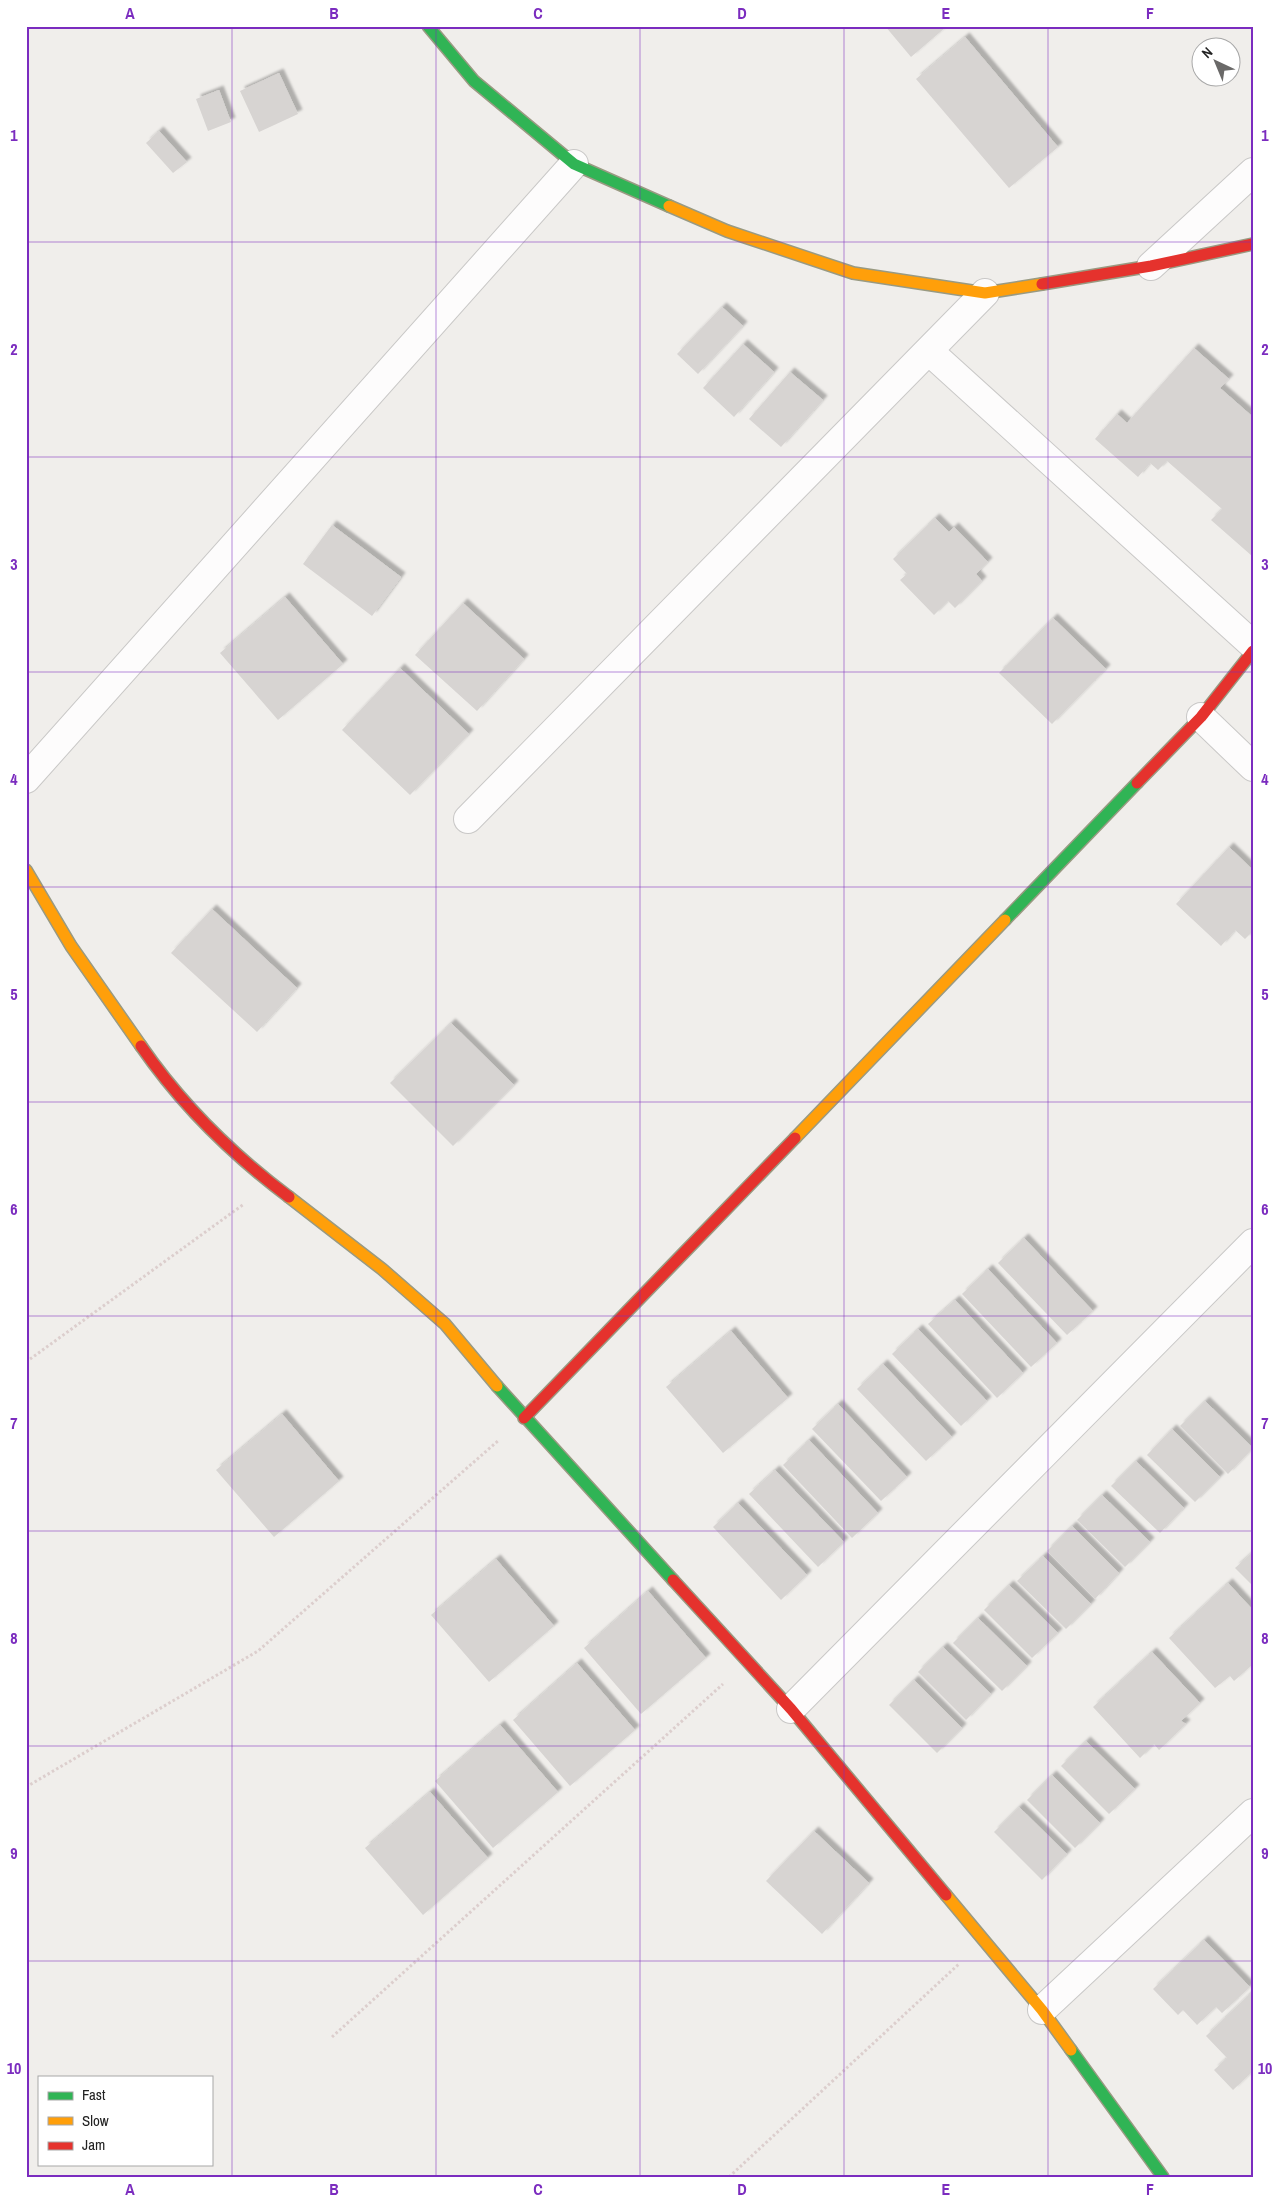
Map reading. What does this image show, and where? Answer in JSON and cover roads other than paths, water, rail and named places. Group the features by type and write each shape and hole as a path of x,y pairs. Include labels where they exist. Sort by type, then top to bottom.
{"street":[{"path":"428,26 474,81 574,164 727,231 853,273 986,293 1151,266 1253,244"},
{"path":"26,779 574,164"},
{"path":"1151,266 1253,172"},
{"path":"468,819 986,293"},
{"path":"930,352 1253,645"},
{"path":"524,1418 1201,717 1253,651"},
{"path":"1201,717 1253,767"},
{"path":"26,870 71,946 158,1071 218,1137 271,1184 382,1269 445,1324 524,1418 790,1709 1042,2010 1163,2177"},
{"path":"790,1709 1253,1243"},
{"path":"1042,2010 1253,1813"}]}
